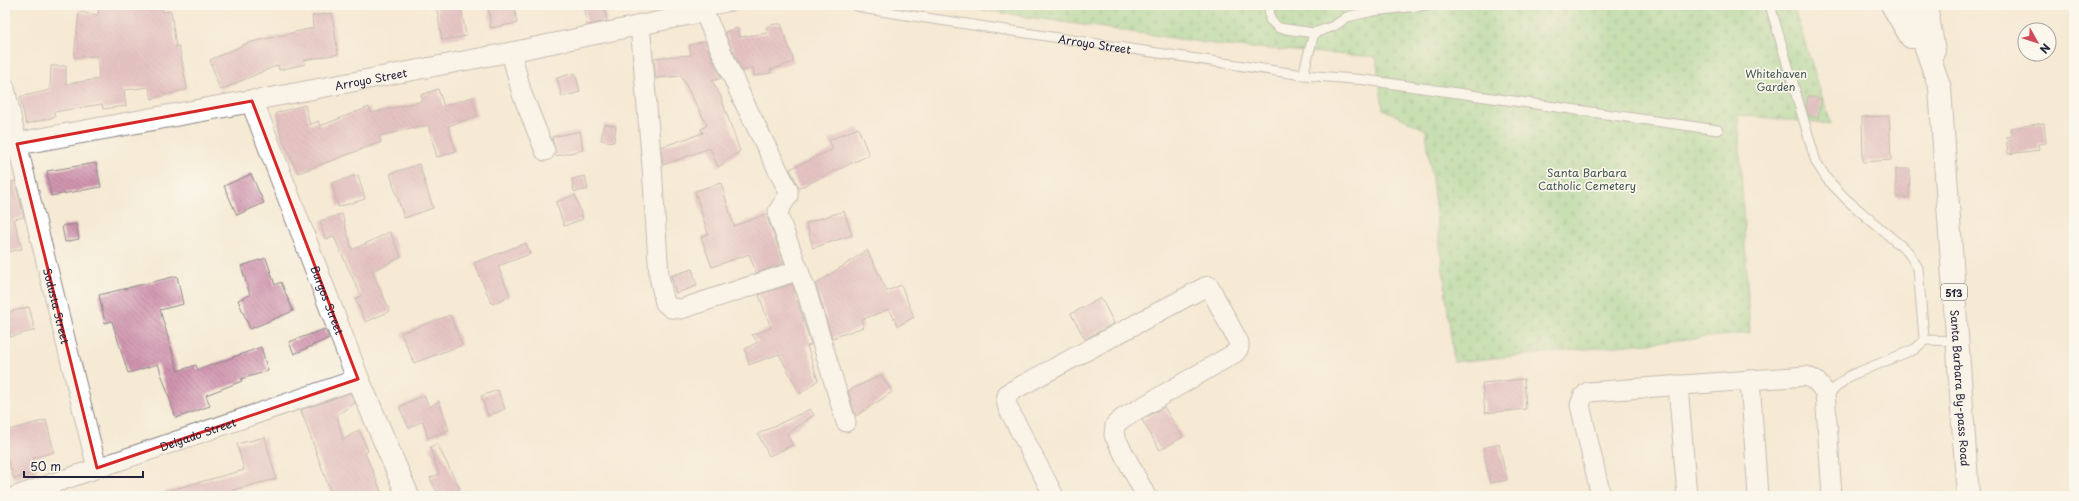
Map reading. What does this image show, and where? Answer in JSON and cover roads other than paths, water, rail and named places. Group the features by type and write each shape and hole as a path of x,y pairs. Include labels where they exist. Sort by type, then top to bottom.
{"main road":[{"name":"513","path":"1892,5 1940,88"},
{"name":"513","path":"1910,5 1916,16 1940,88"},
{"path":"1926,5 1940,88"},
{"path":"1939,5 1940,88"},
{"name":"Santa Barbara By-pass Road","path":"1940,88 1968,496"},
{"name":"Arroyo Street","path":"11,145 252,102"},
{"name":"Burgos Street","path":"252,102 358,379 408,496"}],"street":[{"name":"Arroyo Street","path":"252,102 511,52 640,24 678,11 704,12"},
{"path":"704,12 742,98 788,190 788,196 778,214 799,270 846,422"},
{"path":"640,24 652,167 657,257 665,302 671,308 681,309 799,270"},
{"path":"511,52 522,94 545,151"},
{"name":"Sodusta Street","path":"5,88 11,145 97,468"},
{"path":"1054,496 1008,408 1006,400 1008,393 1209,286 1239,343 1239,348 1235,352 1123,418 1116,425 1114,435 1146,496"},
{"path":"1601,496 1580,405 1588,392 1806,376 1816,381 1825,392 1832,496"},
{"name":"Delgado Street","path":"16,496 358,379"},
{"path":"1750,380 1758,496"},
{"path":"1678,385 1687,496"}],"lane":[{"name":"Arroyo Street","path":"704,12 736,5"},
{"name":"Arroyo Street","path":"854,5 867,9 1303,75 1336,77 1718,130"},
{"path":"1269,5 1270,20 1279,28 1314,33 1334,26 1346,18 1373,11 1426,5"},
{"path":"1770,5 1816,162 1826,179 1847,200 1908,252 1918,268 1922,326 1926,339"},
{"path":"1303,75 1314,33"},
{"path":"1825,397 1849,376 1915,349 1926,339 1957,341"}],"park label":[{"name":"Whitehaven Garden","path":"1776,79"},
{"name":"Santa Barbara Catholic Cemetery","path":"1587,178"}]}
